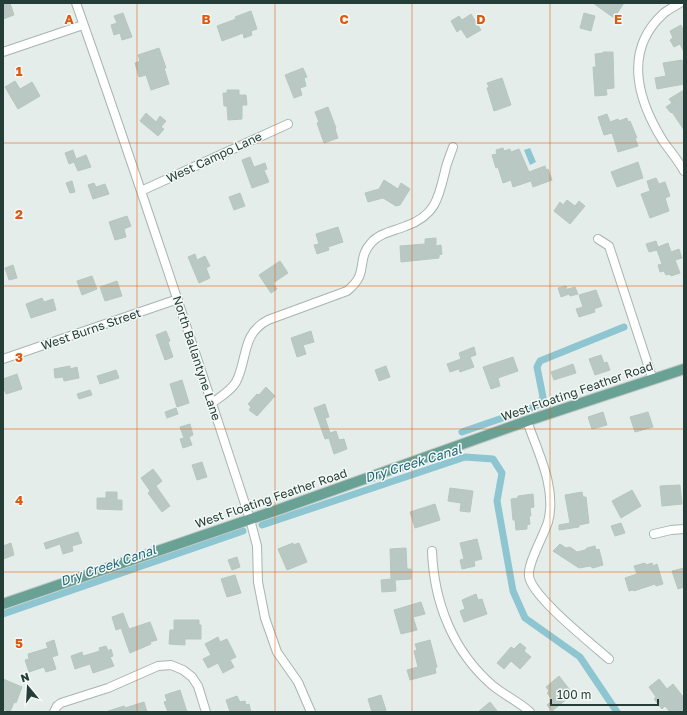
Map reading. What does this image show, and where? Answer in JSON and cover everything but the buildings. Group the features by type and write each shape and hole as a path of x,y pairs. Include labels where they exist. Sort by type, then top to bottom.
{"main road":[{"name":"West Floating Feather Road","path":"3,604 684,369"}],"street":[{"name":"North Ballantyne Lane","path":"76,3 178,299 250,518 257,546 258,582 261,601 269,630 277,652 298,682 311,712"},
{"path":"680,3 665,12 649,31 643,43 637,67 639,86 646,108 662,140 684,171"},
{"path":"3,52 83,25"},
{"name":"West Campo Lane","path":"141,191 288,124"},
{"path":"212,403 235,384 248,342 253,332 260,324 347,291 354,286 359,277 362,257 373,240 410,225 426,215 438,201 453,146"},
{"path":"598,239 609,246 653,380"},
{"name":"West Burns Street","path":"3,359 178,299"},
{"path":"527,422 546,475 550,499 548,521 532,562 529,576 532,585 550,606 609,659"},
{"path":"654,534 684,529"},
{"path":"432,552 438,599 448,627 458,645 482,676 503,694 530,712"},
{"path":"54,711 61,703 108,688 158,666 170,665 183,670 192,677 198,686 206,712"}],"water":[{"path":"530,148 536,162 530,165 524,150"}],"waterway":[{"path":"462,432 534,407 540,403 543,397 537,367 540,361 624,327"},
{"name":"Dry Creek Canal","path":"262,525 465,457 493,459 502,473 497,501 513,591 525,618 580,657 617,712"},
{"name":"Dry Creek Canal","path":"3,614 243,531"}]}
